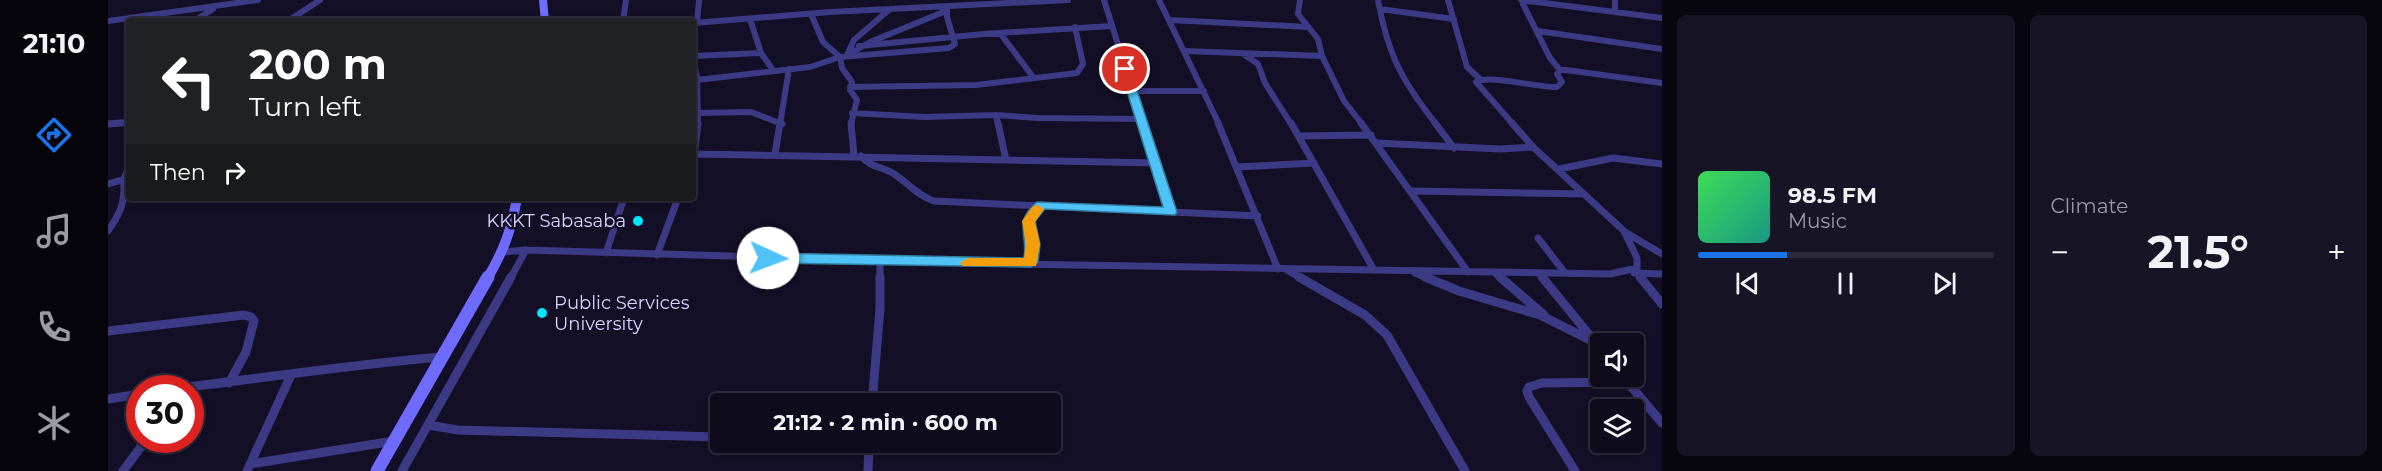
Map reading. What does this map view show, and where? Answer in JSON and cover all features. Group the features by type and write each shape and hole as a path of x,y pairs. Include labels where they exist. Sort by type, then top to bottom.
{"main road":[{"path":"543,0 545,18"},
{"path":"377,471 502,252 512,231 517,201"}],"street":[{"path":"129,18 258,0"},
{"path":"293,18 320,0"},
{"path":"623,18 626,0"},
{"path":"696,18 699,0"},
{"path":"696,23 900,8 947,9 969,3 1068,0"},
{"path":"1104,0 1171,212"},
{"path":"1159,0 1204,91 1282,269 1358,310 1387,335 1465,471"},
{"path":"1300,0 1298,14 1318,39 1322,56 1344,101 1412,191 1468,272"},
{"path":"1378,0 1383,30 1398,71 1454,148"},
{"path":"1448,0 1467,67 1480,79 1553,87 1562,82 1557,74 1560,70"},
{"path":"1521,0 1566,3 1662,18"},
{"path":"1521,0 1550,58 1560,70 1662,83"},
{"path":"1615,0 1615,12"},
{"path":"898,2 900,8"},
{"path":"199,18 219,5"},
{"path":"844,72 844,56 854,40 890,9"},
{"path":"811,14 823,42 844,56 949,48 955,44 947,9"},
{"path":"698,80 752,76 772,70 827,63 859,46 934,18 947,9"},
{"path":"1380,9 1454,19"},
{"path":"108,21 126,18"},
{"path":"750,19 762,53 772,70"},
{"path":"1170,20 1308,27"},
{"path":"859,46 1075,27 1111,26"},
{"path":"850,87 976,85 1077,73 1081,70 1081,52 1075,27"},
{"path":"1538,31 1662,49"},
{"path":"1000,33 1033,77"},
{"path":"1185,51 1322,56"},
{"path":"696,56 762,53"},
{"path":"1243,54 1258,64 1265,83 1299,136 1374,270"},
{"path":"827,63 844,72 852,82 850,87"},
{"path":"775,154 782,124 789,69"},
{"path":"696,70 698,80 696,113 751,112 782,124"},
{"path":"1480,79 1476,82 1480,89 1533,147 1624,231 1662,254"},
{"path":"850,87 857,100 852,113 857,156 872,166 892,173 927,199 1258,216"},
{"path":"856,95 880,88"},
{"path":"1132,91 1204,91"},
{"path":"852,113 924,117 996,115 1141,119"},
{"path":"996,115 1006,160"},
{"path":"108,123 126,122"},
{"path":"1299,136 1371,135"},
{"path":"1377,143 1454,148 1533,147"},
{"path":"696,154 1156,163"},
{"path":"1558,170 1581,166 1589,161 1612,156 1662,164"},
{"path":"1237,167 1314,163"},
{"path":"108,231 124,204 125,193 122,180 126,173"},
{"path":"108,184 122,180"},
{"path":"1412,191 1583,194"},
{"path":"606,253 623,201"},
{"path":"657,255 677,201"},
{"path":"1020,204 1033,244 1031,262"},
{"path":"1026,217 1042,205"},
{"path":"1624,231 1637,258 1637,268 1627,272"},
{"path":"1538,238 1565,273"},
{"path":"502,252 526,250 832,260 1031,262 1411,272 1662,274"},
{"path":"402,471 526,250"},
{"path":"873,393 880,308 880,259"},
{"path":"1411,272 1459,291 1549,319 1590,341"},
{"path":"1495,273 1549,319"},
{"path":"1539,273 1590,335"},
{"path":"1637,273 1662,303"},
{"path":"108,331 251,316 254,321 246,352 229,383"},
{"path":"204,385 291,375 362,363 442,357"},
{"path":"248,468 291,375"},
{"path":"1575,471 1529,397 1527,390 1529,387 1542,384 1590,381"},
{"path":"1632,387 1662,423"},
{"path":"108,399 126,396"},
{"path":"428,425 458,430 710,437"},
{"path":"248,468 394,441"},
{"path":"123,471 136,453"},
{"path":"867,471 868,453"}],"slow traffic":[{"path":"968,263 1031,262 1033,244 1028,221 1038,209"}],"place":[{"name":"KKKT Sabasaba","path":"638,221"},
{"name":"Public Services University","path":"542,313"}],"route":[{"path":"768,258 880,259 962,263 1031,262 1033,244 1028,221 1042,205 1171,212 1125,69"}]}
